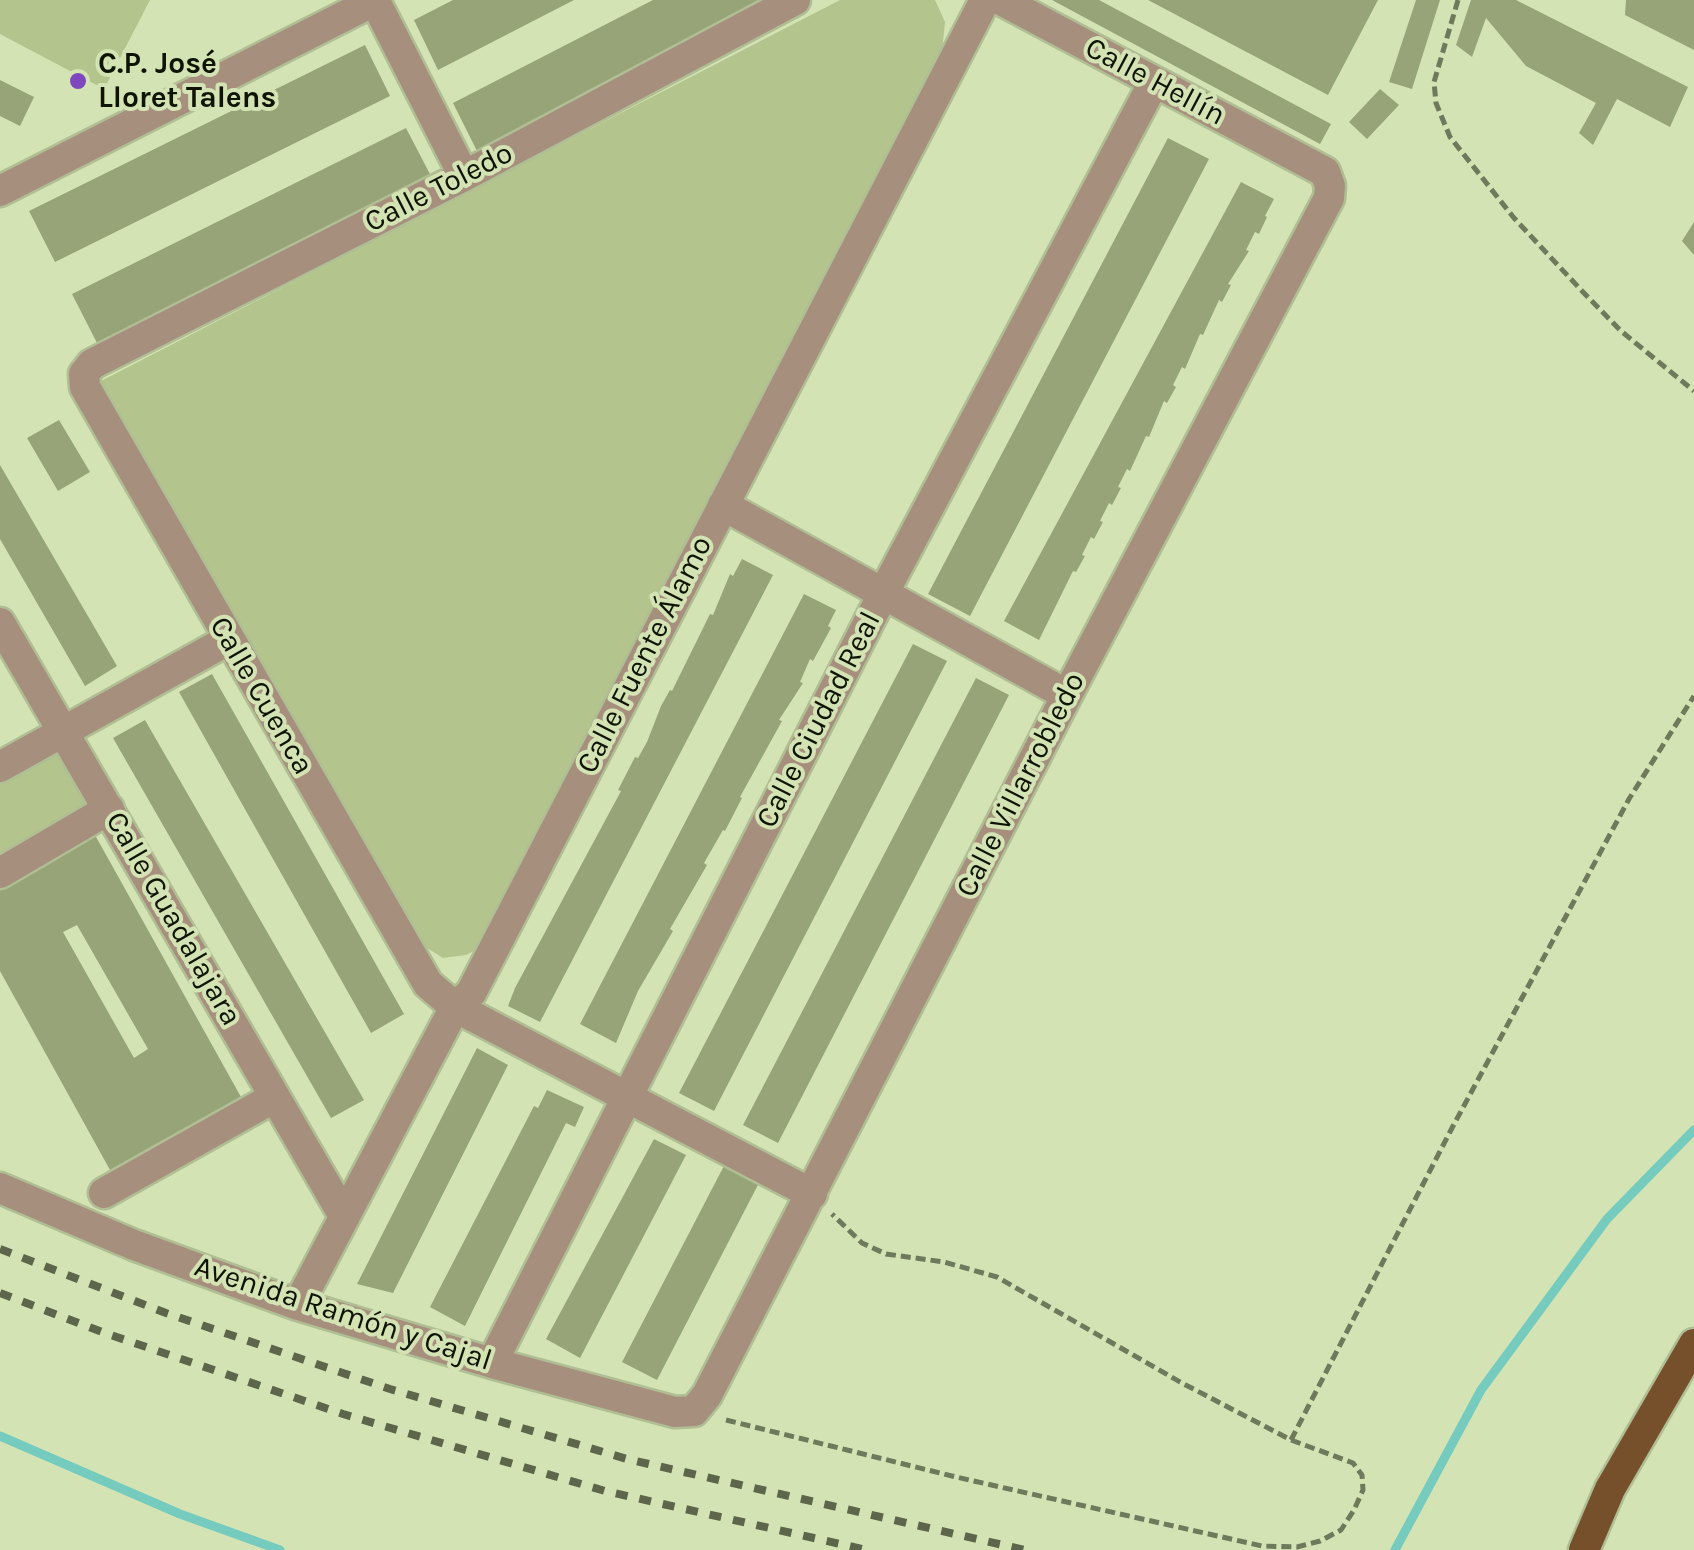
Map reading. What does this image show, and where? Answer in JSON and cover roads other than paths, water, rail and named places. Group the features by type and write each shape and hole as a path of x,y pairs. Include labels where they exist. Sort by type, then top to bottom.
{"main road":[{"path":"1584,1550 1610,1489 1694,1344"}],"street":[{"path":"0,192 375,0 464,176"},
{"name":"Calle Toledo","path":"84,374 92,364 464,176 795,0"},
{"name":"Calle Fuente Álamo","path":"298,1305 456,1007 471,993 985,0"},
{"name":"Calle Hellín","path":"1001,0 1310,164"},
{"name":"Calle Ciudad Real","path":"492,1363 883,594 1154,82"},
{"name":"Calle Villarrobledo","path":"694,1412 707,1395 1067,694 1329,198 1325,172 1310,164"},
{"name":"Calle Cuenca","path":"84,374 85,386 228,640 428,984 456,1007 812,1194"},
{"path":"723,506 1067,694"},
{"name":"Calle Guadalajara","path":"0,623 9,662 63,730 344,1216"},
{"path":"0,767 228,640"},
{"path":"0,873 109,809"},
{"path":"104,1193 274,1097"},
{"name":"Avenida Ramón y Cajal","path":"0,1188 134,1245 298,1305 492,1363 674,1412 694,1412"}],"waterway":[{"path":"1395,1550 1481,1390 1607,1219 1694,1130"},
{"path":"0,1436 180,1514 280,1550"}],"railway":[{"path":"0,1249 166,1313 390,1389 627,1459 1025,1550"},
{"path":"0,1293 343,1414 605,1491 867,1550"}],"place":[{"name":"C.P. José Lloret Talens","path":"78,81"}]}
